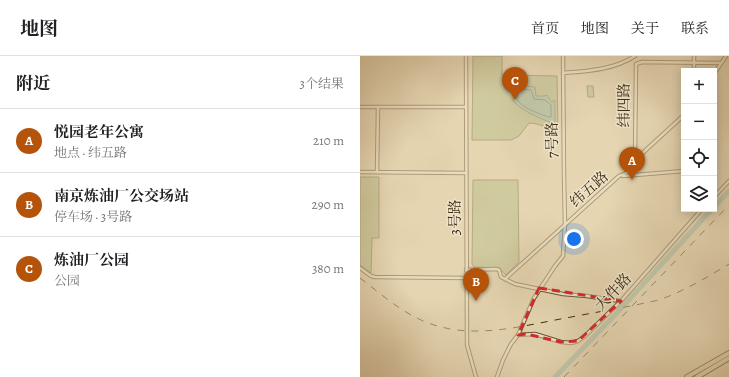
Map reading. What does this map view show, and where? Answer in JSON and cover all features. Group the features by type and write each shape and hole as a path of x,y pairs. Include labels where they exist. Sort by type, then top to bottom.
{"main road":[{"path":"687,377 729,353"},
{"path":"697,377 729,358"}],"street":[{"name":"3号路","path":"466,56 467,345 476,377"},
{"name":"7号路","path":"497,377 503,360 511,344 518,335 528,309 539,288 563,256 566,224 563,56"},
{"path":"563,73 584,72 608,68 623,63 635,56"},
{"path":"694,56 694,68"},
{"path":"717,69 726,56"},
{"name":"纬四路","path":"635,160 636,64 642,62 721,63"},
{"path":"360,107 466,107"},
{"path":"377,172 378,107"},
{"name":"纬五路","path":"505,279 619,176 632,170 635,166 635,160 681,118"},
{"path":"619,176 681,171"},
{"path":"360,172 466,173"},
{"path":"717,194 729,181"},
{"name":"大件路","path":"518,335 534,334 561,342 571,343 578,341 621,301 699,212"},
{"path":"360,268 371,276 375,277 466,278"},
{"path":"466,270 496,269 499,270 501,278 515,284 563,294 621,301"}],"highlighted area":[{"path":"539,288 621,301 578,341 561,342 526,334 518,335"}],"shaded area":[{"path":"473,56 502,56 502,75 557,76 558,130 529,123 519,136 511,140 472,140"},
{"path":"587,86 593,86 594,97 588,97"},
{"path":"360,177 379,177 379,238 372,238 371,273 360,265"},
{"path":"473,180 518,180 519,262 506,275 499,268 475,268 472,264"}],"water":[{"path":"516,85 535,87 536,96 547,95 552,102 555,100 555,123 531,114 513,101 513,92"}],"waterway":[{"path":"717,204 729,191"},
{"path":"555,377 615,315 709,212"}],"railway":[{"path":"564,377 729,205"},
{"path":"360,278 392,303 418,319 445,328 463,331 480,331 515,328 659,300 686,288 729,264"}],"place":[{"name":"炼油厂公园","path":"515,100"},
{"name":"悦园老年公寓","path":"632,180"},
{"name":"南京炼油厂公交场站","path":"476,301"}]}
